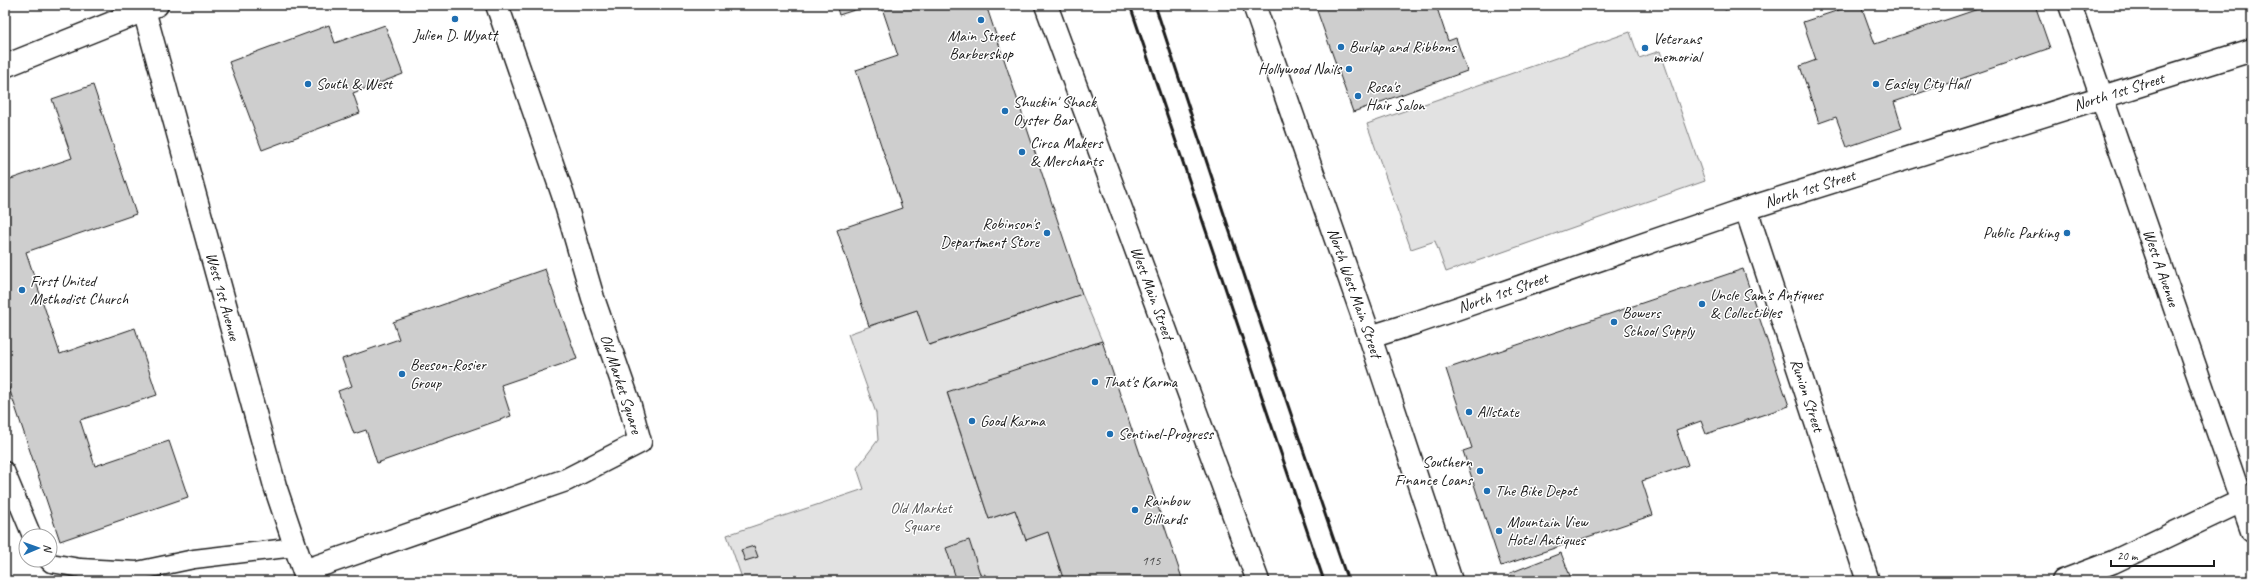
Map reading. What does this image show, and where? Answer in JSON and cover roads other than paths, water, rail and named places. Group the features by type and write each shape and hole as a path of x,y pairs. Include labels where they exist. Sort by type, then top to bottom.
{"street":[{"name":"Old Market Square","path":"305,576 566,480 640,442 634,418 593,298 564,195 497,5"},
{"name":"West Main Street","path":"1046,5 1258,581"},
{"name":"North West Main Street","path":"1254,5 1370,337 1451,581"},
{"name":"West A Avenue","path":"2070,5 2247,499 2252,531"},
{"name":"West 1st Avenue","path":"150,8 273,479 305,576"},
{"path":"5,66 150,8"},
{"name":"North 1st Street","path":"1370,337 1418,322 1746,209 2252,50"},
{"name":"Runion Street","path":"1746,209 1868,581"},
{"path":"2063,581 2112,562 2247,499"}],"lane":[{"path":"5,471 29,528"},
{"path":"58,564 80,568 137,571 194,559 295,547"}],"railway":[{"path":"1130,5 1324,581"},
{"path":"1155,5 1250,293 1348,581"}],"place":[{"name":"Julien D. Wyatt","path":"455,19"},
{"name":"Main Street Barbershop","path":"981,20"},
{"name":"Burlap and Ribbons","path":"1341,47"},
{"name":"Veterans memorial","path":"1645,48"},
{"name":"Hollywood Nails","path":"1349,69"},
{"name":"South & West","path":"308,84"},
{"name":"Easley City Hall","path":"1876,84"},
{"name":"Rosa's Hair Salon","path":"1358,96"},
{"name":"Shuckin' Shack Oyster Bar","path":"1005,111"},
{"name":"Circa Makers & Merchants","path":"1022,152"},
{"name":"Robinson's Department Store","path":"1047,233"},
{"name":"Public Parking","path":"2067,233"},
{"name":"First United Methodist Church","path":"22,290"},
{"name":"Uncle Sam's Antiques & Collectibles","path":"1702,304"},
{"name":"Bowers School Supply","path":"1614,322"},
{"name":"Beeson-Rosier Group","path":"402,374"},
{"name":"That's Karma","path":"1095,382"},
{"name":"Allstate","path":"1469,412"},
{"name":"Good Karma","path":"972,421"},
{"name":"Sentinel-Progress","path":"1110,434"},
{"name":"Southern Finance Loans","path":"1480,471"},
{"name":"The Bike Depot","path":"1487,491"},
{"name":"Rainbow Billiards","path":"1135,510"},
{"name":"Mountain View Hotel Antiques","path":"1499,531"}]}
